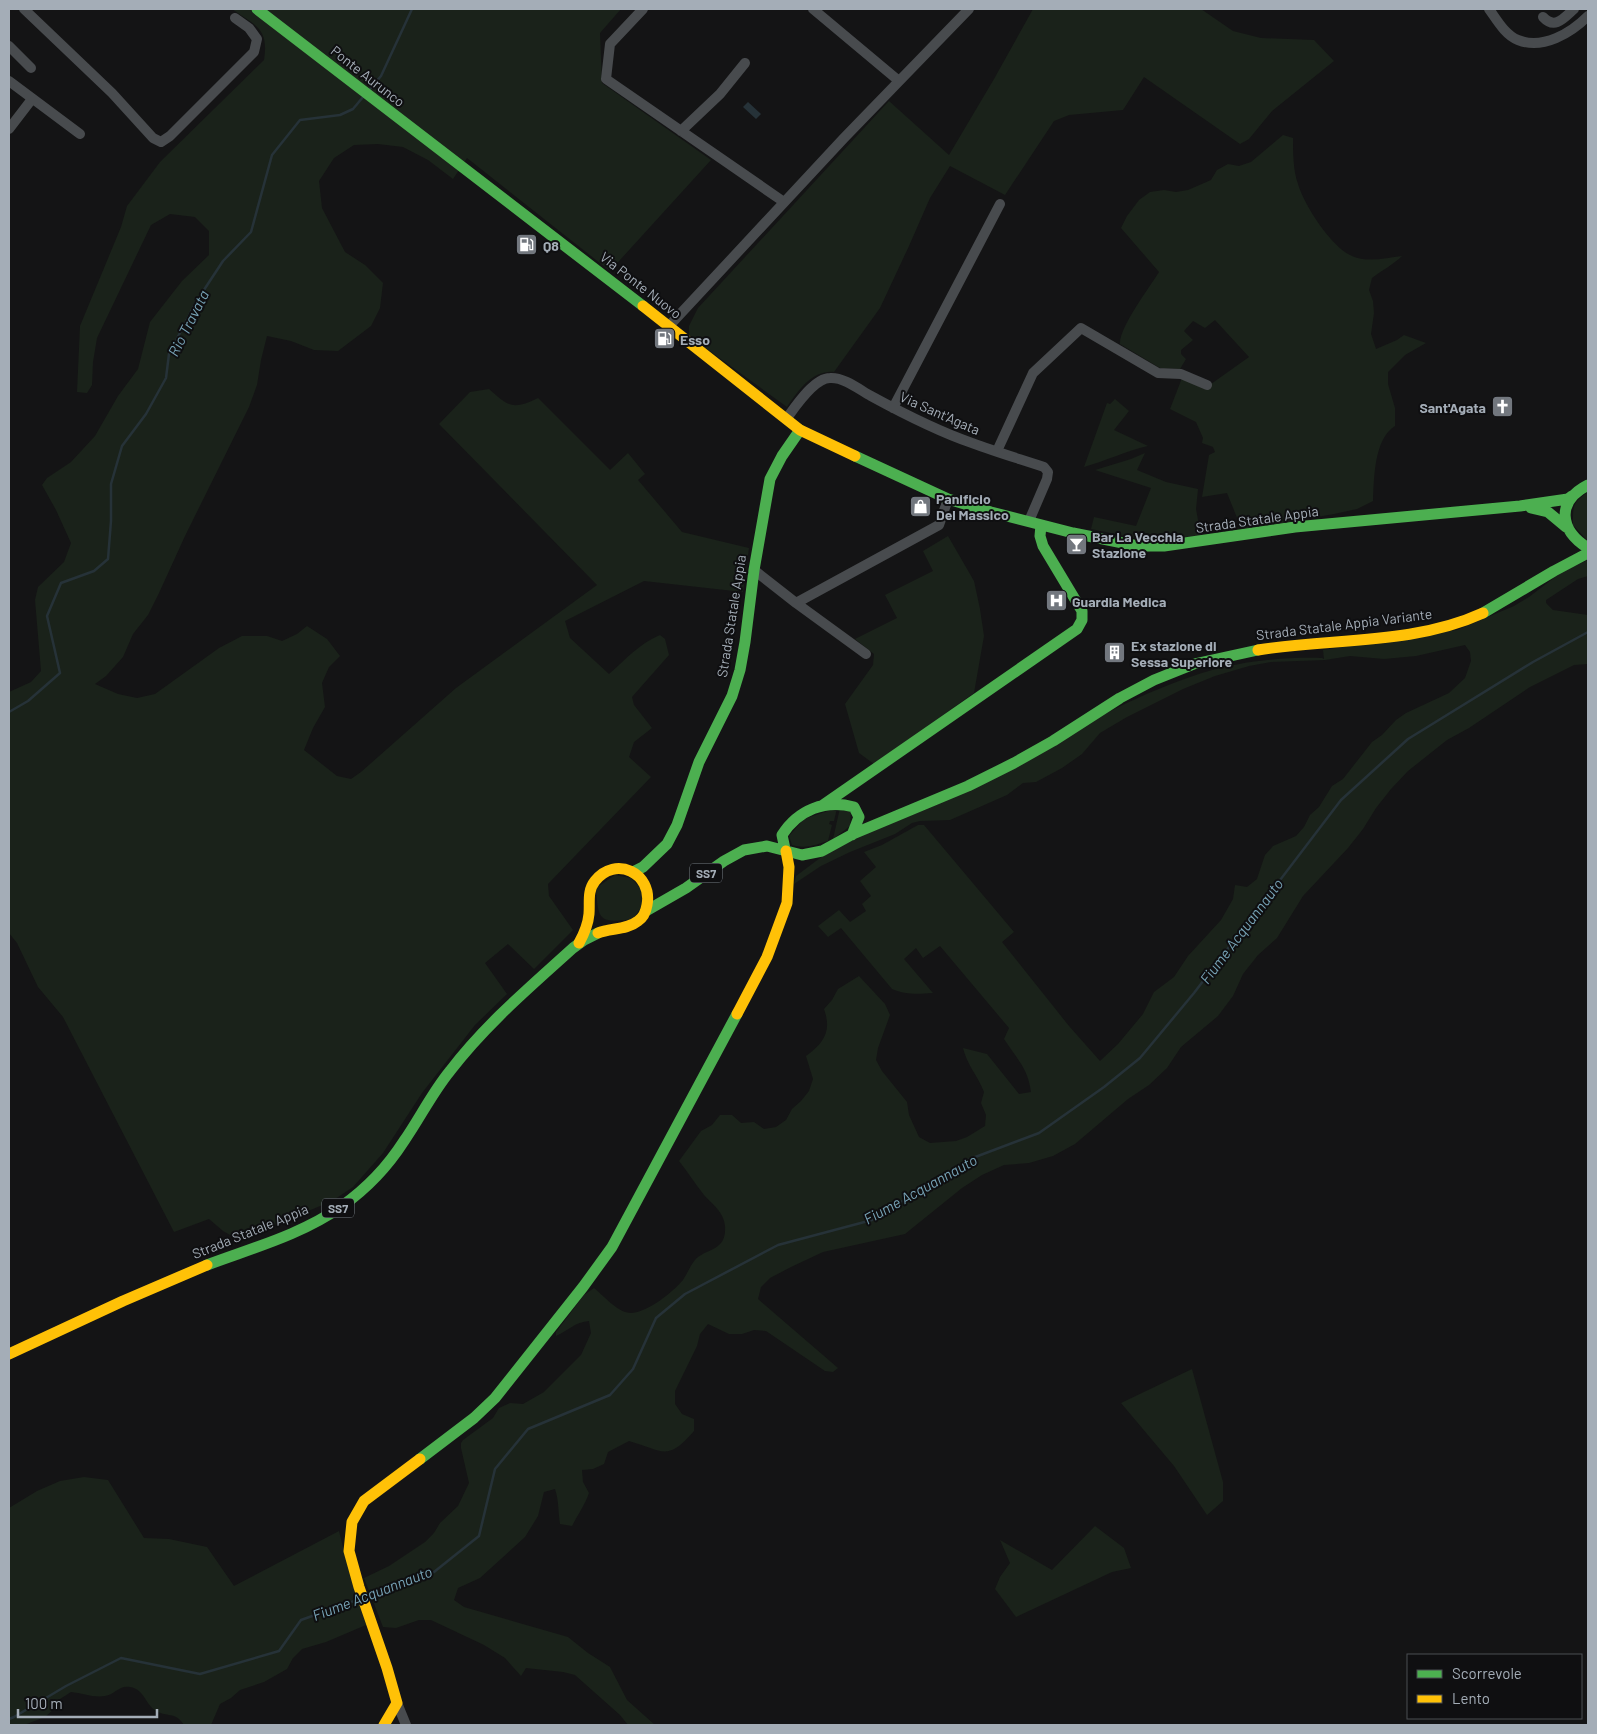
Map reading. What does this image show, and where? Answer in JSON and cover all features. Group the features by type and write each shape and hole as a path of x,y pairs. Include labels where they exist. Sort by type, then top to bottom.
{"street":[{"path":"24,9 112,93 153,138 161,142 170,136 254,52 257,39 249,28 235,18"},
{"name":"Ponte Aurunco","path":"257,9 461,166"},
{"path":"643,9 610,44 606,79 784,202"},
{"path":"813,9 899,82"},
{"path":"1489,9 1502,28 1518,40 1536,43 1557,38 1576,28 1588,16"},
{"path":"1543,17 1551,24 1559,22 1574,9"},
{"path":"669,326 844,138 899,82 963,11"},
{"path":"9,46 31,68"},
{"path":"681,131 720,94 745,63"},
{"path":"9,82 80,134"},
{"path":"9,129 32,99"},
{"name":"Via Ponte Nuovo","path":"461,166 669,326 800,430"},
{"path":"893,408 1000,204"},
{"path":"997,451 1033,373 1081,328 1158,373 1181,374 1207,385"},
{"name":"Via Sant'Agata","path":"786,418 822,379 831,377 844,381 893,408 954,436 1044,467 1048,472 1030,521"},
{"name":"Strada Statale Appia","path":"579,943 587,929 589,896 591,887 596,879 604,872 613,869 623,869 632,872 643,867 667,844 677,825 699,762 732,696 740,670 745,642 754,570 770,479 782,456 800,430 948,499 1041,525 1138,546 1164,546 1295,527 1520,506 1568,499 1578,490 1588,485"},
{"name":"Strada Statale Appia","path":"782,456 798,446 812,443 834,446"},
{"path":"1568,539 1565,511 1572,496"},
{"path":"796,604 939,525 948,499"},
{"name":"Strada Statale Appia","path":"1520,506 1548,512 1568,539 1588,548"},
{"path":"823,805 1077,629 1082,620 1082,612 1043,546 1040,536 1041,525"},
{"name":"Strada Statale Appia Variante","path":"1546,575 1568,539"},
{"name":"Strada Statale Appia Variante","path":"646,911 671,895 687,888 729,857 751,848 769,846 801,856 817,853 852,834 988,777 1037,751 1146,684 1169,673 1227,655 1268,648 1401,634 1453,625 1492,609 1546,575 1588,553"},
{"path":"754,570 796,604 866,654"},
{"path":"852,834 859,822 851,801 851,790 854,784"},
{"name":"Strada Statale Appia Variante","path":"741,852 762,838 823,805 840,802 848,803 856,810 873,815 902,812"},
{"path":"406,1725 358,1587 349,1551 352,1522 364,1501 474,1418 494,1398 612,1248 767,957 787,903 789,868 781,840 783,831 789,824"},
{"path":"789,877 805,861 817,853"},
{"name":"Strada Statale Appia","path":"9,1354 190,1272 296,1231 333,1212 362,1191 397,1151 446,1075 472,1043 502,1012 579,943 596,933 628,927 637,923 646,911 649,896 645,885 656,855"},
{"path":"632,872 655,893 671,895"},
{"path":"589,906 593,915 600,922 616,928"},
{"path":"384,1725 397,1703"}],"shaded area":[{"path":"232,9 621,9 600,33 602,83 711,160 610,271 467,158 453,179 428,160 403,147 378,144 354,145 334,158 319,181 322,208 345,252 365,265 383,283 380,308 371,326 338,351 314,350 291,341 267,336 257,385 249,407 159,593 148,615 133,634 123,657 106,676 95,684 118,694 137,698 155,694 219,648 242,636 267,636 282,641 297,634 307,626 327,639 340,656 329,667 322,683 325,707 313,728 304,750 337,776 351,779 361,772 456,688 597,585 439,424 470,392 489,389 502,400 512,405 523,404 538,398 610,470 628,453 645,474 638,480 682,532 749,548 743,592 644,581 565,621 570,638 609,674 639,647 660,635 665,639 669,655 632,697 634,705 652,728 634,742 629,757 651,777 548,884 549,896 573,930 534,969 508,944 485,963 507,994 475,1025 422,1093 383,1153 353,1187 332,1201 239,1240 223,1231 209,1219 174,1232 63,1017 38,987 17,943 9,933 9,692 31,682 41,671 35,600 38,587 64,562 71,543 42,485 47,478 71,462 95,436 118,396 138,369 150,322 182,281 209,255 209,231 195,217 170,214 151,225 97,338 92,385 87,393 77,392 80,326 121,227 127,206 160,162 264,60 264,41 259,29"},
{"path":"1033,9 1201,9 1233,31 1261,38 1314,40 1334,61 1272,111 1249,139 1240,144 1144,77 1123,110 1069,115 1054,121 1005,195 950,166 930,198 880,308 834,372 826,372 812,378 801,388 787,407 689,336 689,326 698,308 889,101 949,155"},
{"path":"748,102 761,114 756,119 743,107"},
{"path":"1283,135 1293,138 1295,173 1301,193 1312,214 1336,244 1344,251 1358,258 1377,259 1402,256 1372,278 1369,290 1373,301 1374,313 1371,334 1376,349 1404,335 1426,343 1405,355 1388,372 1388,384 1395,408 1395,426 1388,432 1379,449 1376,460 1373,501 1357,509 1242,530 1227,493 1202,497 1209,455 1215,452 1213,447 1202,443 1203,438 1196,422 1170,409 1182,378 1204,389 1249,357 1215,320 1205,328 1193,321 1184,331 1193,340 1181,350 1181,354 1186,359 1180,369 1160,368 1120,344 1129,318 1159,272 1121,228 1139,200 1150,192 1188,190 1211,180 1217,170 1228,164 1239,166 1251,162"},
{"path":"1115,399 1129,411 1114,430 1148,446 1084,467 1107,403 1110,404"},
{"path":"1145,453 1137,470 1166,482 1198,489 1196,509 1201,536 1155,539 1135,538 1091,529 1094,517 1136,526 1151,488 1095,470"},
{"path":"1588,492 1588,541 1573,525 1573,519 1576,502"},
{"path":"948,536 974,581 980,609 984,636 974,693 874,764 859,753 845,704 873,665 874,654 855,639 897,618 885,595 933,571 923,551"},
{"path":"1588,560 1588,576 1578,579 1546,600 1546,603 1553,610 1588,615 1588,664 1574,665 1530,687 1469,728 1447,740 1408,771 1376,808 1348,848 1303,896 1277,938 1258,955 1243,974 1233,996 1218,1016 1181,1047 1167,1068 1149,1085 1128,1099 1075,1144 1053,1156 1029,1163 1004,1165 982,1175 962,1188 905,1234 823,1252 770,1278 761,1287 758,1299 838,1368 833,1372 825,1371 766,1331 754,1330 742,1334 729,1334 708,1324 700,1334 697,1346 675,1391 675,1404 682,1414 694,1419 694,1431 685,1441 671,1450 664,1451 629,1441 608,1452 604,1464 593,1469 582,1470 583,1482 589,1493 572,1526 560,1524 555,1489 544,1492 538,1516 525,1537 480,1578 458,1588 454,1600 464,1607 568,1637 610,1667 627,1700 655,1725 628,1725 620,1715 575,1675 526,1668 521,1676 505,1658 484,1645 431,1620 419,1620 396,1628 383,1627 364,1578 389,1566 425,1542 440,1523 458,1506 469,1483 461,1448 463,1440 493,1418 499,1408 510,1403 523,1404 544,1392 581,1355 591,1333 589,1321 576,1325 556,1336 556,1332 584,1295 594,1288 622,1311 627,1313 638,1312 660,1301 683,1280 699,1256 723,1241 725,1226 722,1217 679,1161 701,1131 712,1125 720,1115 732,1115 741,1123 754,1122 764,1129 776,1127 786,1120 792,1109 809,1091 813,1079 806,1056 818,1046 825,1036 827,1024 824,1009 838,989 859,976 885,1004 890,1015 878,1048 876,1060 882,1071 907,1102 909,1115 919,1137 930,1143 956,1141 967,1137 985,1126 986,1115 981,1103 984,1092 967,1060 963,1048 987,1054 1019,1094 1031,1092 1025,1070 1004,1039 1009,1028 940,946 923,958 916,948 904,959 933,993 907,993 892,989 841,928 828,937 818,926 839,910 850,922 866,911 862,904 871,896 860,881 876,867 864,852 882,845 918,825 924,825 1014,932 1002,942 1069,1026 1100,1061 1118,1044 1143,1014 1154,992 1174,977 1188,956 1221,920 1233,899 1235,885 1247,887 1257,879 1265,855 1273,846 1296,836 1304,827 1310,815 1319,807 1332,786 1343,779 1372,742 1382,735 1396,720 1406,713 1449,693 1465,678 1471,661 1470,652 1465,645 1416,656 1384,659 1350,656 1325,660 1271,662 1215,676 1183,689 1127,717 1100,733 1082,754 1062,768 1036,782 1023,783 1007,795 950,820 912,823 895,834 821,866 794,884 796,876 828,852 1158,689 1231,665 1276,659 1324,659 1323,650 1457,630 1514,606 1563,571"},
{"path":"837,808 834,821 830,821 829,824 832,825 828,841 806,847 792,845 789,836 804,819"},
{"path":"840,808 851,810 850,826 833,839"},
{"path":"615,875 631,878 642,890 642,906 633,919 607,920 600,914 596,888"},
{"path":"1192,1369 1223,1482 1223,1501 1207,1515 1174,1466 1121,1403"},
{"path":"84,1477 108,1480 144,1538 169,1539 207,1547 234,1586 339,1531 351,1579 366,1625 326,1642 302,1649 293,1658 287,1669 264,1682 240,1690 220,1704 211,1725 184,1725 175,1716 158,1712 150,1706 142,1694 135,1688 126,1687 101,1696 71,1692 60,1699 54,1709 45,1717 24,1725 9,1725 9,1508 37,1491 60,1481"},
{"path":"1095,1526 1124,1548 1131,1568 1112,1572 1016,1617 995,1589 1000,1577 1010,1563 1000,1540 1052,1570"}],"waterway":[{"name":"Rio Travata","path":"370,89 381,76 412,9"},
{"name":"Rio Travata","path":"9,712 28,701 60,673 47,616 61,583 94,571 108,559 111,484 122,446 146,414 166,378 169,354 196,302 223,261 251,232 272,155 300,120 340,115 353,109 363,97"},
{"name":"Fiume Acquannauto","path":"367,1596 434,1572 479,1536 495,1469 528,1429 610,1395 633,1369 656,1318 685,1294 778,1245 872,1220 970,1159 1039,1133 1104,1087 1140,1058 1194,993 1341,800 1408,739 1533,662 1588,632"},
{"name":"Fiume Acquannauto","path":"9,1719 66,1686 121,1658 200,1674 279,1651 301,1620 357,1600"}],"traffic: fast":[{"path":"257,9 643,306"},
{"path":"633,872 643,867 667,844 677,825 699,762 732,696 740,670 745,642 754,570 770,479 782,456 800,430"},
{"path":"855,456 948,499 1073,533 1138,546 1164,546 1295,527 1520,506 1568,499 1572,496"},
{"path":"1588,485 1570,499 1566,507 1565,516 1571,533 1588,548"},
{"path":"1531,508 1548,512 1566,527"},
{"path":"823,805 1077,629 1082,620 1082,611 1043,546 1040,536 1041,525"},
{"path":"1483,613 1588,553"},
{"path":"646,911 686,888 724,861 744,850 767,846 802,855 822,851 853,834 968,786 1014,763 1053,741 1120,698 1154,680 1194,664 1258,650"},
{"path":"785,849 782,835 788,826 804,813 823,806 833,804 854,807 859,817 852,835"},
{"path":"207,1265 276,1240 310,1225 342,1206 360,1192 398,1150 444,1079 478,1038 508,1007 573,948 598,933"},
{"path":"420,1459 474,1418 495,1398 583,1287 612,1247 737,1014"}],"traffic: slow":[{"path":"643,306 800,430 855,456"},
{"path":"1258,650 1401,636 1429,631 1483,613"},
{"path":"737,1014 767,957 787,903 789,867 786,851"},
{"path":"579,943 588,922 592,885 603,873 612,869 631,871 644,884 647,894 647,905 644,914 634,924 598,933"},
{"path":"9,1354 123,1301 207,1265"},
{"path":"384,1725 397,1703 349,1551 352,1522 364,1501 420,1459"}],"place":[{"name":"Q8","path":"527,245"},
{"name":"Esso","path":"664,339"},
{"name":"Sant'Agata","path":"1502,407"},
{"name":"Panificio Del Massico","path":"920,506"},
{"name":"Bar La Vecchia Stazione","path":"1076,544"},
{"name":"Guardia Medica","path":"1056,601"},
{"name":"Ex stazione di Sessa Superiore","path":"1115,653"}]}
